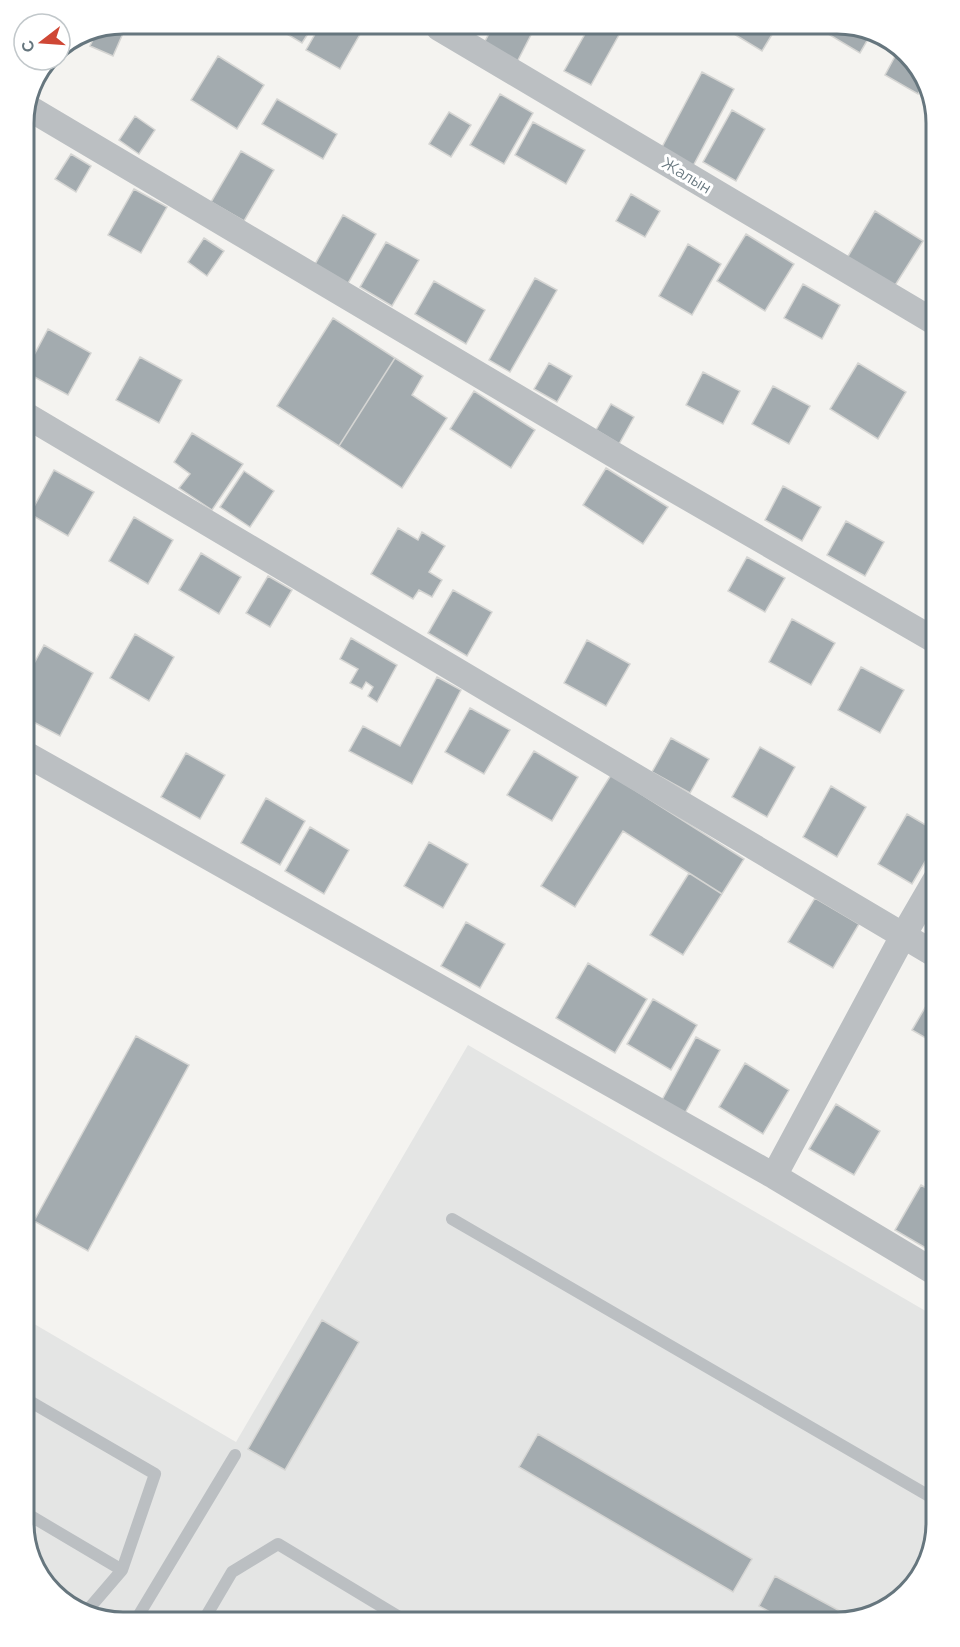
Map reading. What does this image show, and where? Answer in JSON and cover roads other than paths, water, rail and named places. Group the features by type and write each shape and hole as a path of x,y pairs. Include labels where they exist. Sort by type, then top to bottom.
{"street":[{"name":"Жалын","path":"450,34 926,316"},
{"path":"36,112 628,463 926,635"},
{"path":"35,420 926,949"},
{"path":"35,759 774,1176 926,1267"},
{"path":"774,1176 926,896"}],"lane":[{"path":"452,1219 926,1494"},
{"path":"34,1404 155,1474 122,1570 91,1606"},
{"path":"141,1612 235,1455"},
{"path":"34,1518 122,1570"},
{"path":"208,1612 232,1572 278,1544 391,1612"}]}
